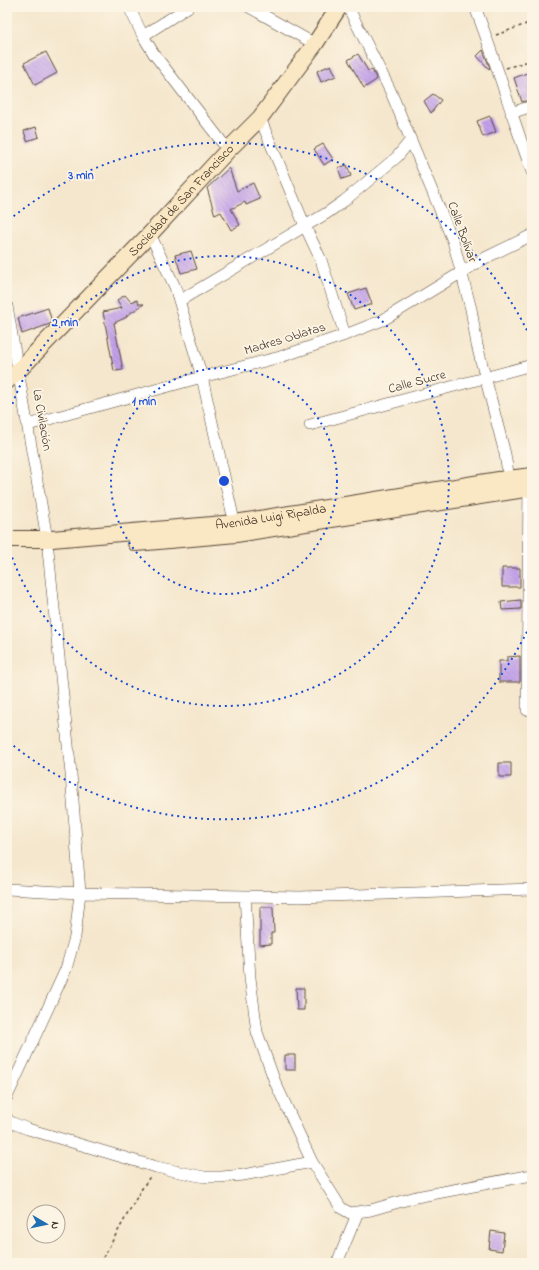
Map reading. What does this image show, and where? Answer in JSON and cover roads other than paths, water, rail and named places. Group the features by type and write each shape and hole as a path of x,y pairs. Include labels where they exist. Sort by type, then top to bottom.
{"street":[{"path":"129,7 143,36 154,54 228,150"},
{"path":"143,36 188,7"},
{"path":"249,7 315,44"},
{"name":"Sociedad de San Francisco","path":"7,381 260,118 315,44 339,7"},
{"name":"Calle Bolívar","path":"348,7 390,90 453,241 471,309 477,346 505,454 509,479"},
{"path":"475,7 532,172"},
{"path":"511,112 532,106"},
{"path":"260,118 305,226 321,260 345,335"},
{"path":"179,301 327,213 397,157 410,141"},
{"path":"150,234 175,287 202,376 236,529"},
{"name":"Madres Oblatas","path":"28,425 202,376 280,358 345,335 383,320 486,258 532,235"},
{"name":"La Civilación","path":"7,306 19,370 47,544 71,774 80,893 75,937 66,969 7,1097"},
{"name":"Calle Sucre","path":"310,425 532,365"},
{"name":"Avenida Luigi Ripalda","path":"236,529 509,479 530,482"},
{"path":"527,710 530,482"},
{"name":"Avenida Luigi Ripalda","path":"7,550 47,544 236,529 530,482"},
{"name":"Avenida Luigi Ripalda","path":"7,539 47,544"},
{"path":"7,889 80,893 300,897 532,889"},
{"path":"245,896 250,978 257,1032 275,1082 312,1162 342,1208 350,1212 358,1212 416,1197 532,1175"},
{"path":"7,1118 10,1122 19,1126 156,1167 204,1177 243,1175 312,1162"},
{"path":"337,1263 358,1212"}]}
